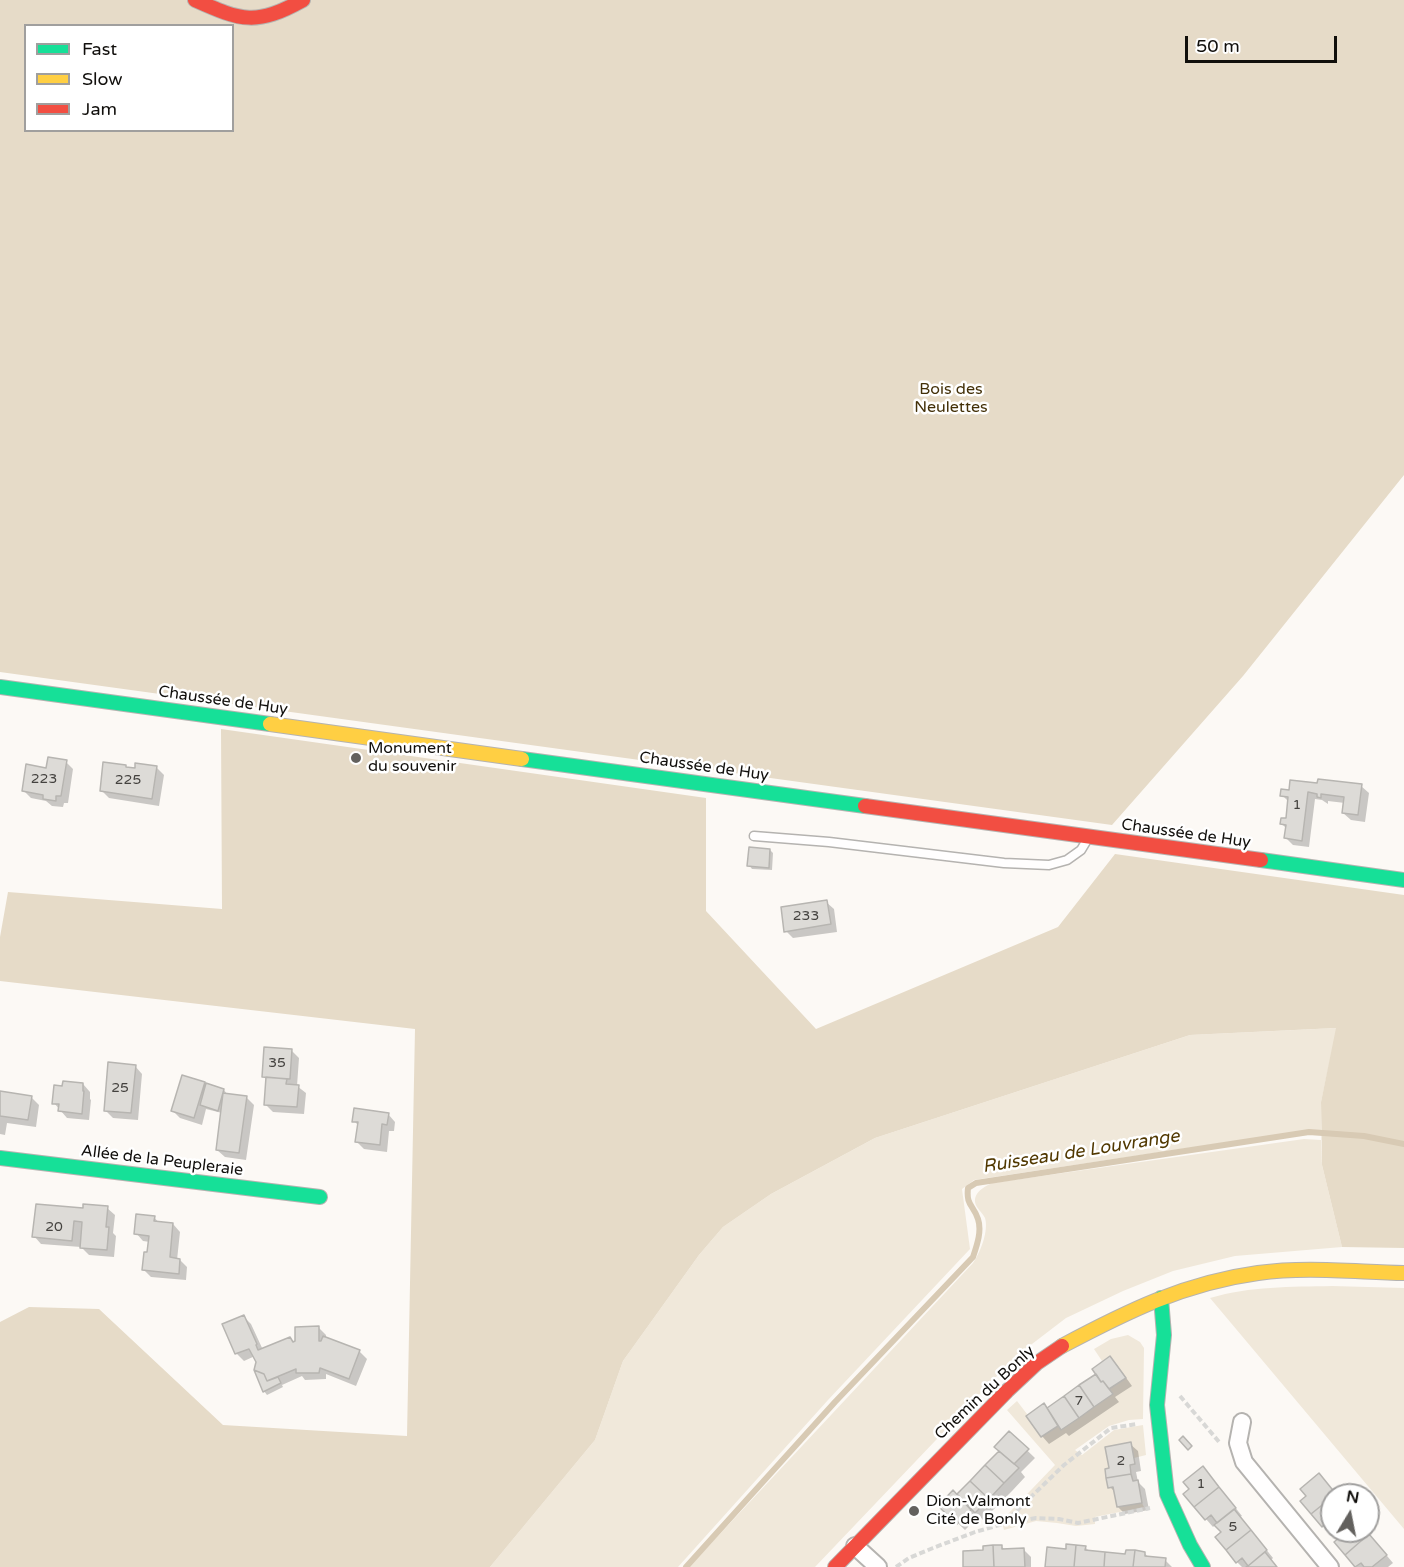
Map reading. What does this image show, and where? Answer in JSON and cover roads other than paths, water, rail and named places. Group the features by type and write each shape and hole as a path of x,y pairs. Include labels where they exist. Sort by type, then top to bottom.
{"main road":[{"path":"195,0 218,11 253,19 283,10 303,0"},
{"name":"Chaussée de Huy","path":"0,687 1404,880"},
{"name":"Allée de la Peupleraie","path":"0,1158 320,1197"},
{"name":"Chemin du Bonly","path":"835,1567 919,1478 1024,1374 1050,1354 1105,1322 1161,1298 1215,1281 1259,1273 1302,1271 1404,1273"},
{"path":"1161,1298 1164,1335 1157,1405 1167,1494 1190,1545 1203,1567"}],"street":[{"path":"1242,1422 1238,1443 1244,1462 1324,1565"},
{"path":"855,1546 878,1567"}],"lane":[{"path":"754,836 829,842 1004,863 1049,865 1067,860 1081,850 1088,837"}],"waterway":[{"name":"Ruisseau de Louvrange","path":"686,1567 835,1402 973,1257 979,1224 969,1202 968,1188 976,1183 1309,1132 1364,1136 1404,1144"}],"place":[{"name":"Monument du souvenir","path":"356,758"},
{"name":"Dion-Valmont Cité de Bonly","path":"914,1511"}],"park label":[{"name":"Bois des Neulettes","path":"951,399"}]}
